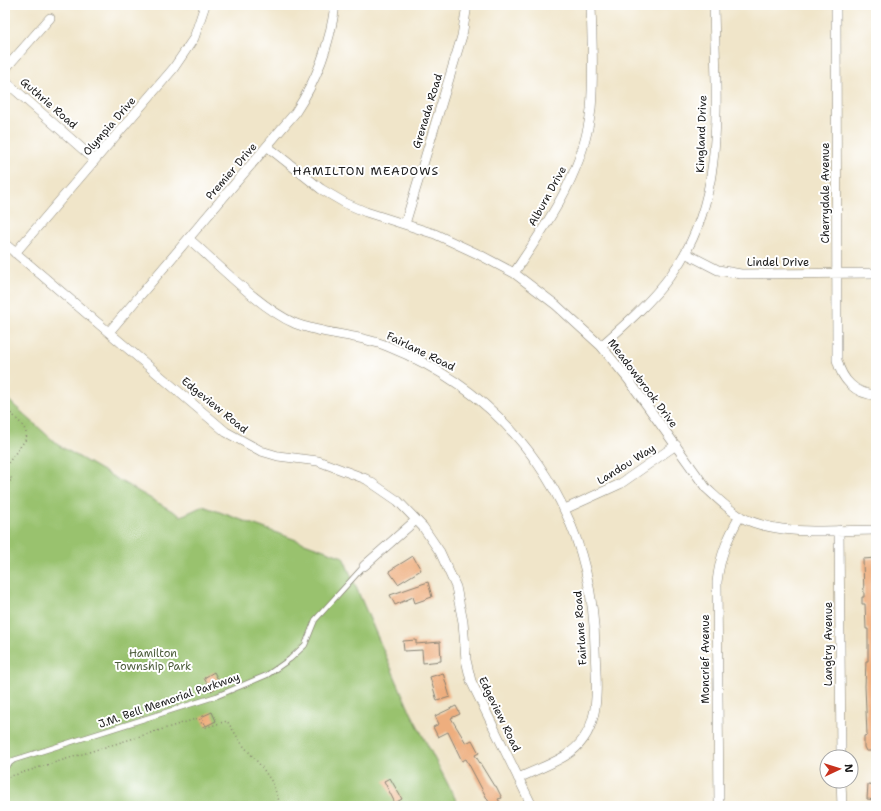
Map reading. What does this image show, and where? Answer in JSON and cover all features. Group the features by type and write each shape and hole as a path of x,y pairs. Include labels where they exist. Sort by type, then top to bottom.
{"street":[{"name":"Olympia Drive","path":"15,253 184,54 199,25 204,5"},
{"name":"Premier Drive","path":"109,332 295,113 314,80 327,46 335,5"},
{"name":"Grenada Road","path":"405,224 462,36 467,5"},
{"name":"Alburn Drive","path":"514,273 560,201 576,168 583,148 588,125 592,93 592,5"},
{"name":"Kingland Drive","path":"601,346 652,298 685,253 700,221 708,195 713,166 715,135 714,5"},
{"name":"Cherrydale Avenue","path":"836,5 838,360 845,380 857,390 866,394 876,395"},
{"path":"5,69 50,18"},
{"name":"Guthrie Road","path":"5,81 95,160"},
{"name":"Meadowbrook Drive","path":"268,146 321,189 345,203 366,212 455,242 514,273 569,316 601,346 676,445 706,488 722,504 740,516 764,525 788,530 876,530"},
{"name":"Fairlane Road","path":"189,239 261,301 287,319 304,326 385,346 429,366 469,391 503,422 524,444 542,470 565,510 578,543 590,590 595,630 594,714 588,733 576,748 565,756 518,778"},
{"name":"Edgeview Road","path":"5,244 226,432 244,443 272,454 318,461 355,474 388,493 416,520 440,552 453,581 463,622 468,674 532,806"},
{"name":"Lindel Drive","path":"685,253 718,270 741,274 876,273"},
{"name":"Landou Way","path":"565,510 620,484 676,445"},
{"name":"Moncrief Avenue","path":"719,806 717,582 719,562 723,547 740,516"},
{"path":"364,566 416,520"},
{"name":"Langtry Avenue","path":"839,530 841,749"},
{"path":"841,789 842,806"}],"lane":[{"name":"J.M. Bell Memorial Parkway","path":"7,765 217,696 267,675 290,658 304,645 315,620 364,566"},
{"path":"5,756 7,765"}],"path":[{"path":"5,408 25,428 27,434 26,439 5,467"},
{"path":"5,472 12,479 5,488"},
{"path":"5,778 199,718 204,728 227,721 242,744 261,766 272,782 282,806"}],"green space":[{"name":"Hamilton Township Park","path":"5,397 58,445 181,516 203,506 343,557 408,707 459,806 5,806"}],"building":[{"path":"413,556 421,570 398,584 389,571"},
{"path":"876,558 876,751 866,751 864,747 864,736 867,735 865,686 866,661 868,661 868,629 866,629 865,604 862,604 862,597 864,597 863,559"},
{"path":"428,582 432,597 415,603 413,597 395,605 390,595"},
{"path":"416,640 416,644 440,642 441,661 423,663 422,650 404,651 403,641"},
{"path":"214,672 221,685 211,691 204,678"},
{"path":"443,673 450,697 437,701 430,677"},
{"path":"456,706 460,714 451,718 466,743 472,740 479,753 475,755 494,786 496,786 502,798 498,799 502,806 491,806 466,759 462,761 448,732 438,737 433,727 439,724 435,716"},
{"path":"212,712 216,721 206,726 201,717"},
{"path":"390,778 402,799 395,803 384,781"},
{"path":"868,784 876,785 876,800 867,799"}],"district":[{"name":"HAMILTON MEADOWS","path":"366,171"}]}
